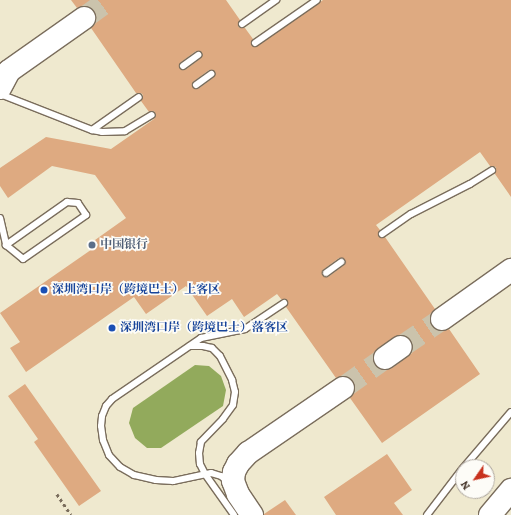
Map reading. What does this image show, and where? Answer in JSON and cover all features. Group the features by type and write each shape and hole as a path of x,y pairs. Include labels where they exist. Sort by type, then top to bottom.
{"highway":[{"path":"0,88 5,77 14,67 84,18"},
{"path":"442,319 511,270"},
{"path":"252,515 238,494 233,481 234,472 242,458 343,388"},
{"path":"490,515 511,490"}],"lane":[{"path":"242,24 276,0"},
{"path":"255,43 317,0"},
{"path":"183,66 198,55"},
{"path":"196,85 211,74"},
{"path":"0,94 92,130 112,132 125,131 152,115"},
{"path":"92,130 139,97"},
{"path":"382,234 411,214 470,184 492,170"},
{"path":"0,218 6,245 23,259 86,215 78,204 67,202 6,245"},
{"path":"326,273 341,262"},
{"path":"238,494 221,476 216,473 204,474 173,481 156,480 134,475 120,467 109,454 103,440 101,426 102,416 106,406 112,399 190,346 210,336 245,329 284,303"},
{"path":"190,346 212,348 220,356 232,380 235,392 233,405 223,419 201,442 199,453 200,464 204,474 234,515"},
{"path":"470,459 511,412"},
{"path":"426,515 455,477"}],"path":[{"path":"57,494 71,515"}],"green space":[{"path":"195,365 209,366 221,376 226,390 223,406 161,448 147,448 135,438 129,423 133,408"}],"building":[{"path":"71,0 226,0 240,20 238,26 240,28 245,28 253,39 251,45 255,47 323,0 511,0 511,197 495,174 496,167 490,166 480,152 376,225 380,230 378,234 379,237 385,237 435,309 431,313 430,320 432,327 436,330 443,331 449,329 480,374 382,443 350,398 354,393 355,387 353,381 348,377 342,376 336,378 286,307 288,303 286,299 281,299 277,294 244,317 232,299 207,316 186,286 146,314 134,297 26,372 10,348 20,342 0,313 98,245 95,240 126,218 95,175 52,166 8,198 0,186 0,168 46,137 111,149 154,119 156,115 154,111 149,112 141,101 143,95 141,93 136,93 91,28 95,24 96,17 94,10 83,6 77,8","holes":["196,51 202,53 201,58 185,70 180,69 180,63","209,70 215,72 214,77 198,89 193,88 193,82","339,258 345,260 344,265 328,277 323,276 323,270","400,335 406,336 411,340 413,346 412,353 392,368 386,370 379,369 375,365 373,359 374,352"]},
{"path":"25,384 101,491 79,506 34,442 38,439 8,396"},
{"path":"387,454 412,490 394,503 403,515 336,515 324,497"},
{"path":"285,500 296,515 264,515 264,514"}],"tunnel":[{"path":"84,18 109,0"},
{"path":"401,347 442,319"},
{"path":"343,388 385,358"}],"place":[{"name":"中国银行","path":"92,245"},
{"name":"深圳湾口岸（跨境巴士）上客区","path":"44,290"},
{"name":"深圳湾口岸（跨境巴士）落客区","path":"112,328"}]}
